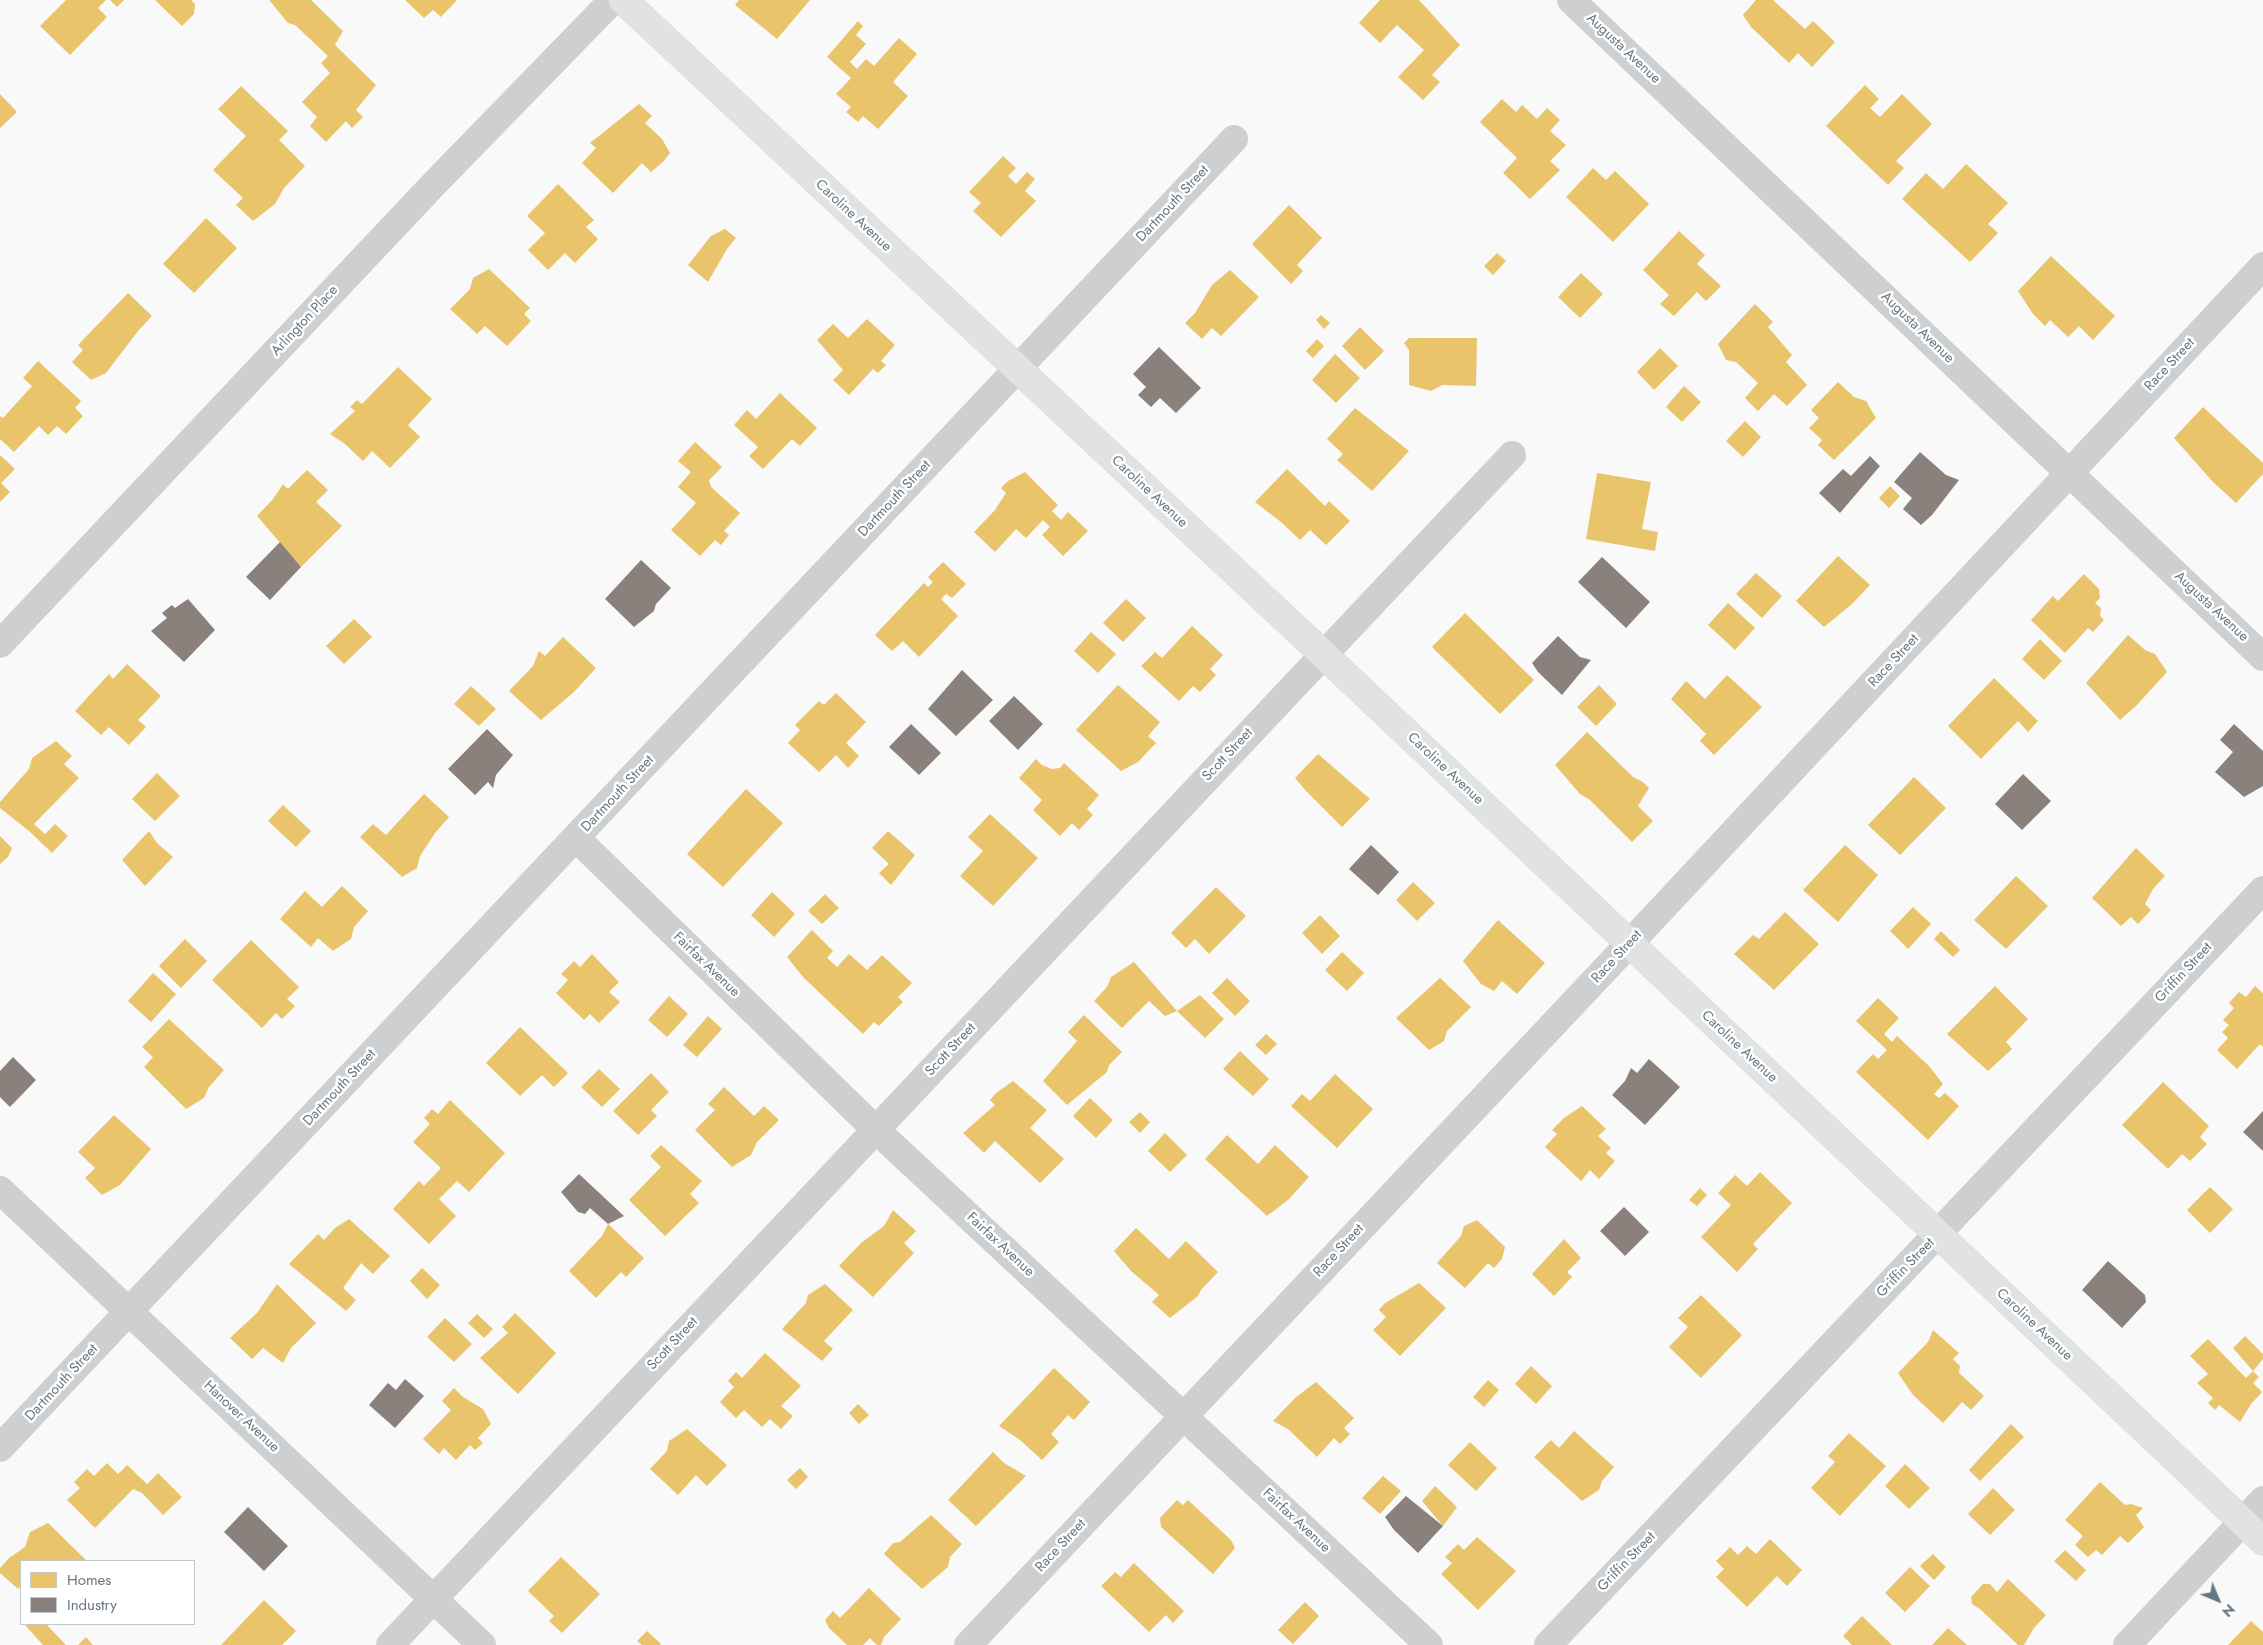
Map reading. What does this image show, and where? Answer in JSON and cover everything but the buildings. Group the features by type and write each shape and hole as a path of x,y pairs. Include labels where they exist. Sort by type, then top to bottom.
{"street":[{"name":"Arlington Place","path":"0,644 432,186 613,0"},
{"name":"Caroline Avenue","path":"622,0 1323,654 2263,1541"},
{"name":"Augusta Avenue","path":"1571,0 2263,657"},
{"name":"Dartmouth Street","path":"0,1448 1234,138"},
{"name":"Race Street","path":"968,1645 1629,944 2263,266"},
{"name":"Scott Street","path":"390,1645 1512,455"},
{"name":"Fairfax Avenue","path":"576,838 876,1130 1429,1645"},
{"name":"Griffin Street","path":"1548,1645 2263,890"},
{"name":"Hanover Avenue","path":"0,1190 482,1645"},
{"path":"2127,1645 2263,1500"}]}
